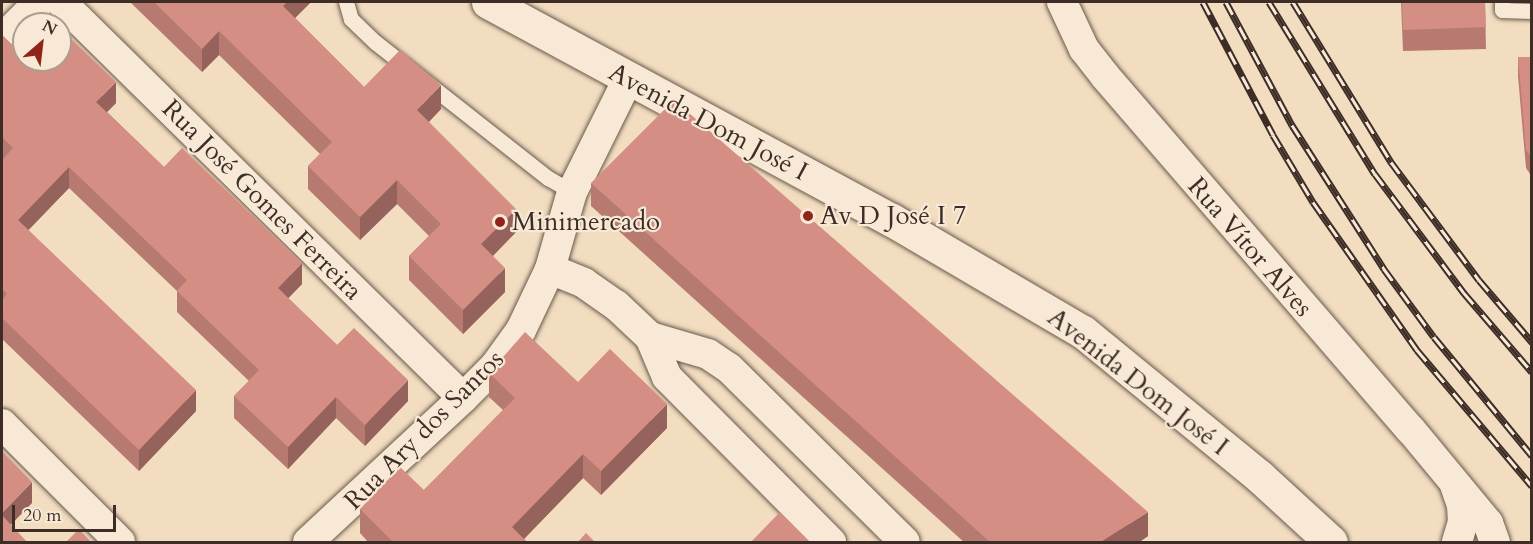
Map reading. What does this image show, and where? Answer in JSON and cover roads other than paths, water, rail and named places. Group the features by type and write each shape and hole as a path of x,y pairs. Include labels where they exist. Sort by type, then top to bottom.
{"street":[{"path":"2,39 39,2"},
{"name":"Rua José Gomes Ferreira","path":"61,2 463,398"},
{"name":"Avenida Dom José I","path":"488,2 628,80 892,220 1083,332 1260,477 1331,543"},
{"name":"Rua Vítor Alves","path":"1062,2 1084,49 1105,76 1454,483 1488,524 1495,543"},
{"name":"Rua Ary dos Santos","path":"308,543 463,398 495,366 521,330 550,269 572,192 628,80"},
{"path":"550,269 584,283 616,305 650,337 667,377 831,543"},
{"path":"650,337 708,354 729,368 905,543"},
{"path":"2,424 120,543"},
{"name":"Rua Vítor Alves","path":"1454,483 1462,505 1463,522 1456,543"}],"lane":[{"path":"346,2 351,19 375,42 548,178 572,192"},
{"path":"1502,2 1502,10 1532,11"}],"railway":[{"path":"1203,2 1273,135 1313,202 1417,350 1532,486"},
{"path":"1226,2 1292,125 1384,269 1434,337 1532,456"},
{"path":"1269,2 1375,174 1464,293 1532,372"},
{"path":"1293,2 1391,162 1479,280 1532,342"}],"place":[{"name":"Av D José I 7","path":"808,216"},
{"name":"Minimercado","path":"500,222"}]}
